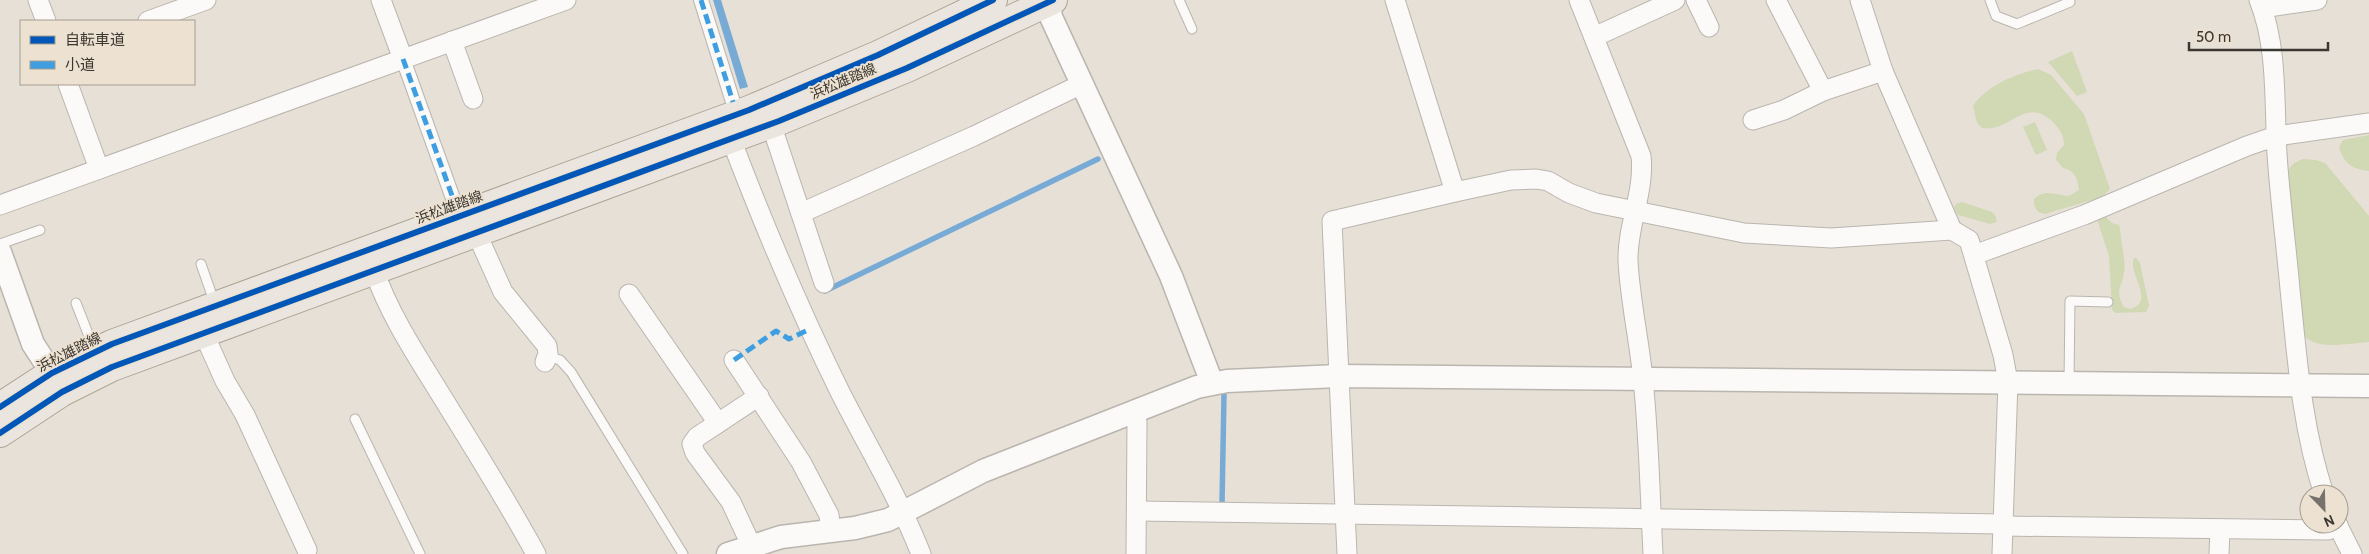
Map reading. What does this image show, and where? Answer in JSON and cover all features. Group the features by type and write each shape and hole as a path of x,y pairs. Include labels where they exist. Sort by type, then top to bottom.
{"main road":[{"name":"浜松雄踏線","path":"0,407 52,373 96,351 216,305 749,110 878,55 993,0"},
{"name":"浜松雄踏線","path":"0,433 39,406 112,366 771,124 882,79 1050,1"}],"street":[{"path":"38,0 46,20"},
{"path":"151,20 206,0"},
{"path":"381,0 455,204"},
{"path":"0,205 566,0"},
{"path":"701,0 733,102"},
{"path":"1396,0 1455,192"},
{"path":"1580,0 1641,156 1641,177 1635,212 1632,218 1628,260 1643,379 1653,554"},
{"path":"1594,37 1646,6 1675,0"},
{"path":"1696,0 1709,27"},
{"path":"1776,0 1822,90"},
{"path":"2317,0 2261,4 2272,64 2276,136 2300,385 2312,452 2321,484"},
{"path":"1050,1 1051,17 1171,276 1212,382"},
{"path":"1861,1 1883,71 1952,230"},
{"path":"452,41 473,99"},
{"path":"1753,120 1784,110 1822,90 1883,71"},
{"path":"801,213 966,140 1082,84"},
{"path":"68,85 99,169"},
{"path":"1974,255 2084,215 2247,146 2276,136 2369,123"},
{"path":"771,124 824,282"},
{"path":"731,139 772,245 810,329 904,514 921,554"},
{"path":"1347,554 1332,221 1511,180 1536,179 1548,181 1578,197 1635,212 1715,228 1783,236 1841,238 1952,230 1969,240 2003,355 2008,382 2002,554"},
{"path":"476,232 503,292 547,346 546,359"},
{"path":"0,252 33,344 52,373"},
{"path":"374,270 379,286 416,355 518,519 536,554"},
{"path":"629,294 718,423"},
{"path":"203,332 225,381 245,415 308,552"},
{"path":"734,360 801,462 829,516 831,531"},
{"path":"728,554 751,545 781,537 872,525 904,514 982,471 1212,382 1339,376 2369,386"},
{"path":"751,545 731,502 695,453 692,444 697,437 759,396"},
{"path":"1133,412 1137,422 1136,554"},
{"path":"1136,511 2299,530"},
{"path":"2219,554 2220,529"},
{"path":"2342,534 2352,554"}],"lane":[{"path":"1179,0 1192,29"},
{"path":"1990,0 1996,16 2017,24 2070,2"},
{"path":"0,244 40,230"},
{"path":"201,264 216,305"},
{"path":"2069,383 2070,302 2108,302"},
{"path":"76,304 96,351"},
{"path":"546,359 560,360 571,372 683,554"},
{"path":"355,419 420,554"}],"green space":[{"path":"2072,51 2087,92 2077,96 2048,62"},
{"path":"2038,69 2051,75 2084,114 2110,189 2102,197 2045,214 2038,212 2034,205 2034,199 2038,196 2051,193 2069,196 2079,190 2075,175 2063,168 2056,160 2057,153 2064,145 2059,129 2042,114 2033,112 2017,117 2001,126 1982,128 1977,123 1973,106 1985,92 1993,87 2020,74"},
{"path":"2035,122 2047,150 2036,155 2023,127"},
{"path":"2369,135 2369,171 2350,165 2343,157 2339,147 2343,140"},
{"path":"2303,159 2325,163 2369,216 2369,342 2326,345 2311,341 2304,336 2286,179 2291,166"},
{"path":"1962,202 1992,212 1997,222 1990,224 1958,215 1954,208 1956,204"},
{"path":"2105,216 2112,223 2119,225 2120,229 2124,257 2123,278 2119,292 2121,301 2124,307 2131,309 2138,305 2141,300 2141,293 2133,264 2134,258 2136,258 2140,263 2149,306 2146,312 2116,313 2112,310 2109,256 2097,219"}],"water":[{"path":"713,0 721,0 748,87 740,89"}],"waterway":[{"path":"825,291 1098,159"},
{"path":"1222,504 1224,395"}],"marked path":[{"path":"701,0 733,102"},
{"path":"403,59 455,204"},
{"path":"734,360 776,331 789,339 810,329"}],"cycle path":[{"path":"0,407 52,373 112,344 749,110 878,55 993,0"},
{"path":"0,433 62,392 112,367 779,121 907,68 1053,0"}]}
